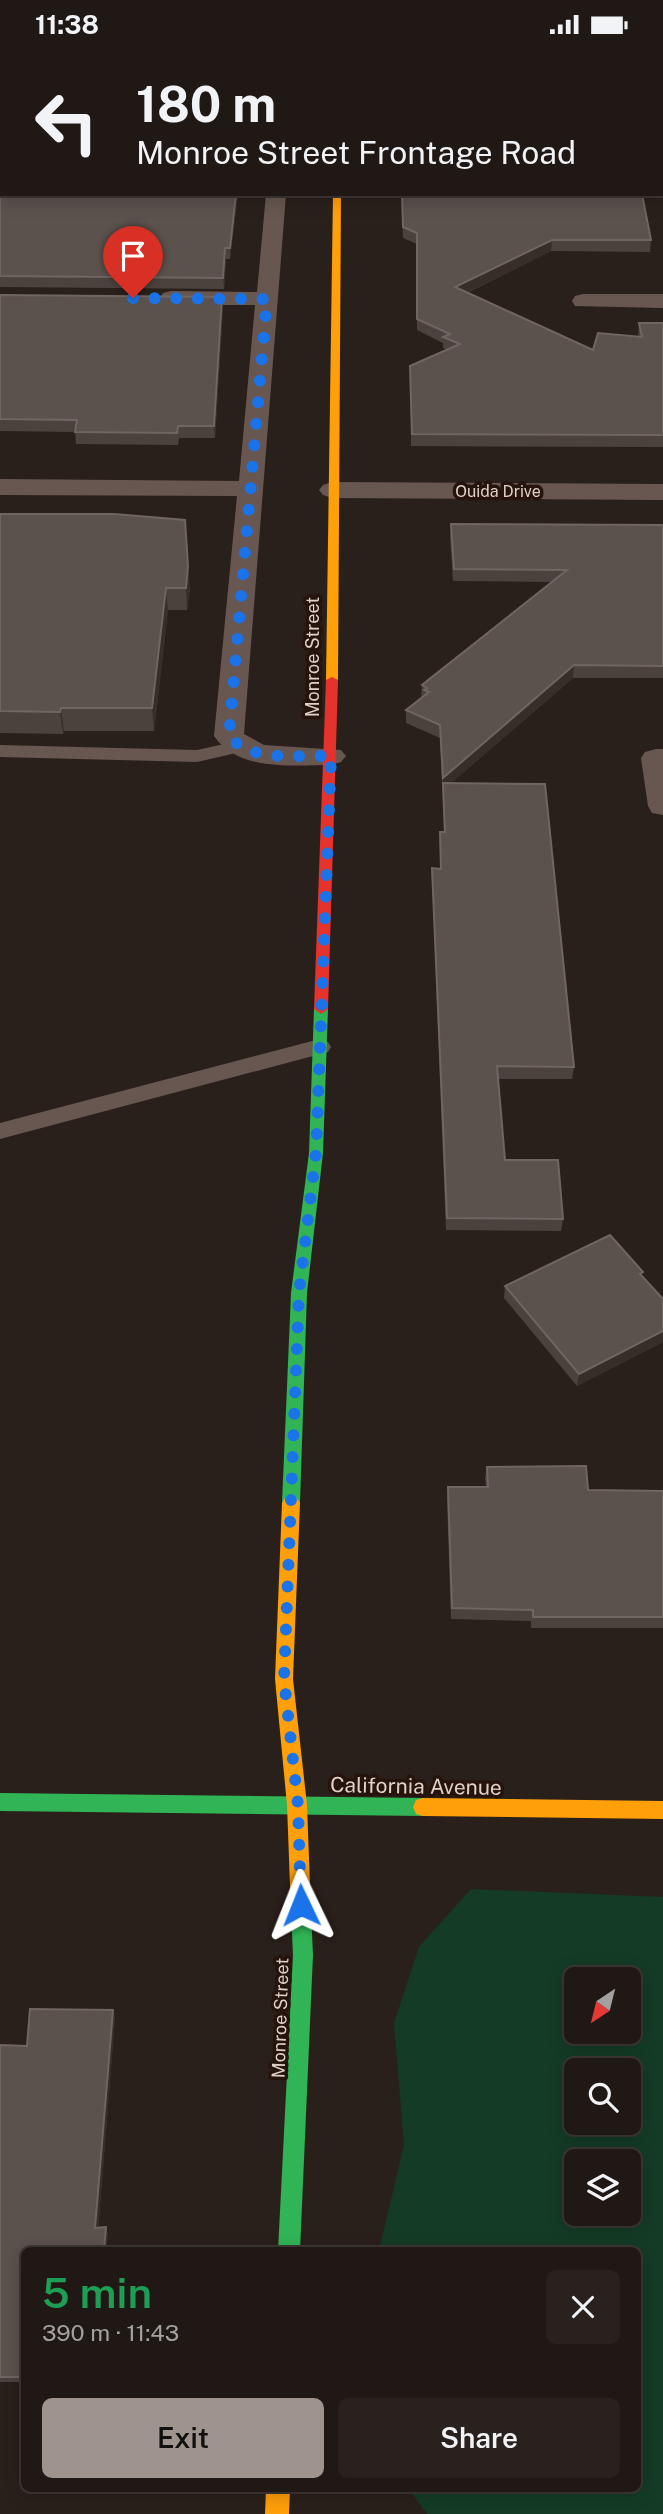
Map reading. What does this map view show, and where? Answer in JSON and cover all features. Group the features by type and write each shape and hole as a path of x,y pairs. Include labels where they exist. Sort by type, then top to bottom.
{"main road":[{"name":"Monroe Street","path":"289,2247 303,1955 298,1805 284,1679 299,1293 316,1153 331,756 337,196"},
{"name":"California Avenue","path":"0,1802 663,1810"},
{"path":"277,2514 278,2492"}],"street":[{"path":"276,196 229,736 238,747 252,753 331,756"},
{"path":"147,298 267,299"},
{"path":"583,301 663,301"},
{"path":"0,488 252,489"},
{"name":"Ouida Drive","path":"332,490 663,492"},
{"path":"660,758 663,806"}],"lane":[{"path":"0,751 197,756 238,747"},
{"path":"0,1131 320,1047"}],"green space":[{"path":"471,1889 663,1897 663,2514 427,2514 411,2492 641,2492 641,2247 380,2247 404,2145 394,2023 419,1947"}],"building":[{"path":"0,196 236,196 230,248 225,248 223,278 0,276"},
{"path":"402,196 642,196 651,240 552,240 455,287 593,350 598,333 642,337 639,323 663,323 663,435 412,434 410,366 460,344 443,337 450,334 417,319 417,233 403,227"},
{"path":"0,295 222,297 214,426 178,426 177,433 75,432 77,420 0,419"},
{"path":"0,514 114,514 185,520 188,566 186,588 166,588 152,708 61,708 60,712 0,711"},
{"path":"451,524 663,525 663,666 574,665 443,778 440,725 406,710 429,692 424,690 427,688 422,685 567,570 454,569"},
{"path":"443,783 545,784 574,1067 497,1066 505,1160 558,1160 563,1219 447,1218 432,868 441,869 440,832 445,832"},
{"path":"610,1235 663,1299 663,1331 579,1374 505,1286"},
{"path":"586,1466 588,1490 663,1491 663,1617 533,1617 533,1610 452,1608 448,1487 488,1487 487,1467"},
{"path":"30,2009 113,2010 95,2228 106,2227 104,2247 21,2247 21,2377 0,2377 0,2045 27,2046"}],"traffic: fast":[{"path":"291,1503 299,1293 316,1153 321,1009"},
{"path":"0,1802 423,1807"},
{"path":"289,2247 303,1955 301,1912"}],"traffic: slow":[{"path":"332,680 337,196"},
{"path":"291,1503 284,1679 297,1805 301,1912"},
{"path":"423,1807 663,1810"},
{"path":"277,2514 278,2492"}],"traffic: jam":[{"path":"321,1009 332,680"}],"route":[{"path":"133,298 267,299 229,736 238,747 252,753 331,756 316,1153 299,1293 284,1679 298,1805 301,1905"}]}
